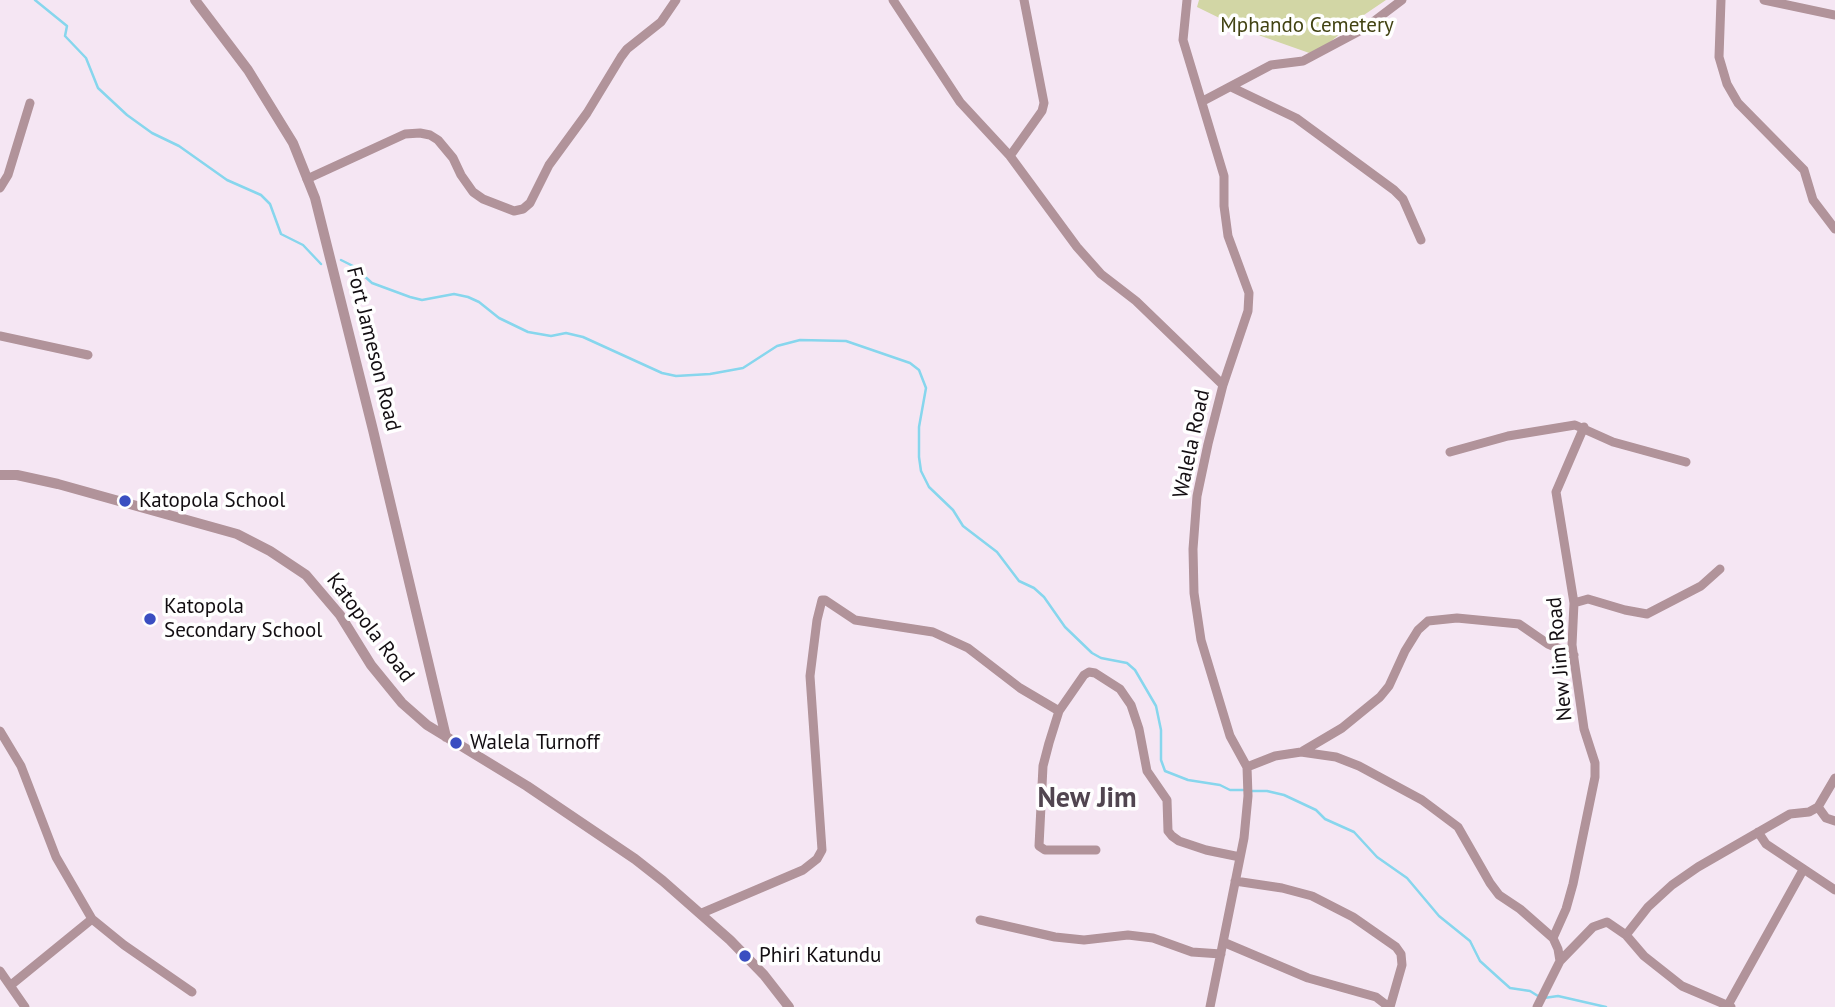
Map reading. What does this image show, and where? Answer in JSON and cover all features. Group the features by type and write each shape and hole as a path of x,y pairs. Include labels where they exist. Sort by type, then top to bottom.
{"street":[{"name":"Fort Jameson Road","path":"195,0 248,70 293,143 315,198 446,737"},
{"path":"307,179 405,134 420,133 438,140 453,158 467,183 482,199 514,211 523,209 530,203 549,165 587,113 621,57 661,22 676,0"},
{"name":"Walela Road","path":"892,0 960,102 1010,156 1077,247 1101,274 1136,301 1223,385 1197,496 1193,549 1194,593 1201,640 1210,674 1230,736 1247,767 1248,796 1240,858 1210,1007"},
{"path":"1010,156 1042,111 1044,103 1024,0"},
{"path":"1187,0 1183,40 1224,176 1228,236 1249,293 1248,311 1223,385"},
{"path":"1203,101 1271,65 1303,61 1365,28 1402,0"},
{"path":"1721,0 1719,57 1727,84 1738,103 1804,170 1813,200 1835,229"},
{"path":"1764,0 1835,15"},
{"path":"1230,87 1296,118 1394,190 1403,199 1421,240"},
{"path":"0,188 30,103"},
{"path":"0,336 88,355"},
{"path":"1450,453 1508,436 1575,425 1613,442 1686,462"},
{"name":"New Jim Road","path":"1553,938 1566,909 1573,884 1595,777 1595,763 1584,729 1572,645 1574,603 1556,492 1584,427"},
{"name":"Katopola Road","path":"0,475 17,475 145,507 237,534 271,551 306,575 340,615 371,665 402,703 427,725 527,786 635,859 702,913 764,975 789,1007"},
{"path":"0,481 17,475"},
{"path":"1574,603 1588,599 1647,614 1701,586 1720,569"},
{"path":"702,913 803,870 817,859 822,850 810,676 819,604 822,600 855,620 933,632 968,648 1020,688 1059,711"},
{"path":"1301,752 1342,728 1380,697 1389,686 1418,630 1428,621 1457,618 1519,624 1548,644 1574,655"},
{"path":"1096,850 1045,850 1039,846 1043,766 1059,711 1084,675 1089,672 1119,689 1131,705 1139,729 1147,771 1167,800 1168,831 1172,836 1206,850 1240,858"},
{"path":"0,731 21,766 56,857 92,919 124,945 192,992"},
{"path":"1247,767 1275,756 1301,752 1336,757 1359,766 1422,800 1458,827 1499,895 1553,938 1560,961"},
{"path":"1626,935 1648,907 1672,885 1790,814 1809,812 1818,807 1835,778"},
{"path":"1818,807 1826,818 1835,821"},
{"path":"1758,832 1766,844 1835,890"},
{"path":"1541,1000 1560,961 1593,927 1607,922 1626,935 1644,956 1682,986 1730,1006 1803,870"},
{"path":"1223,942 1308,978 1376,997 1390,1007 1402,965 1401,954 1396,947 1353,917 1311,896 1282,888 1235,881"},
{"path":"11,985 92,919"},
{"path":"980,919 1055,937 1084,940 1128,935 1153,938 1192,952 1221,954"},
{"path":"0,971 26,1007"}],"green space":[{"name":"Mphando Cemetery","path":"1199,0 1386,0 1355,21 1315,55 1244,30 1197,7"}],"waterway":[{"path":"35,0 67,26 65,36 86,58 98,88 127,115 152,133 179,146 227,180 261,195 270,204 281,234 303,245 321,264"},
{"path":"341,260 353,266 372,283 410,297 422,300 454,294 468,297 499,318 528,332 551,336 566,333 583,337 662,373 676,376 743,368 777,346 800,340 846,341 910,363 919,370 926,388 919,427 919,457 921,471 929,487 953,510 963,526 997,552 1019,581 1034,588 1044,597 1065,627 1092,653 1101,658 1127,663 1135,670 1156,706 1161,730 1161,760 1165,771 1188,780 1220,785 1230,790 1243,790"},
{"path":"1252,791 1284,795 1354,832 1377,857 1407,878 1439,916 1470,941 1480,961 1501,980 1510,988 1530,991 1538,996"},
{"path":"1544,998 1558,996 1606,1007"}],"place":[{"name":"Katopola School","path":"125,501"},
{"name":"Katopola Secondary School","path":"150,619"},
{"name":"Walela Turnoff","path":"456,743"},
{"name":"Phiri Katundu","path":"745,956"}],"district":[{"name":"New Jim","path":"1087,799"}]}
